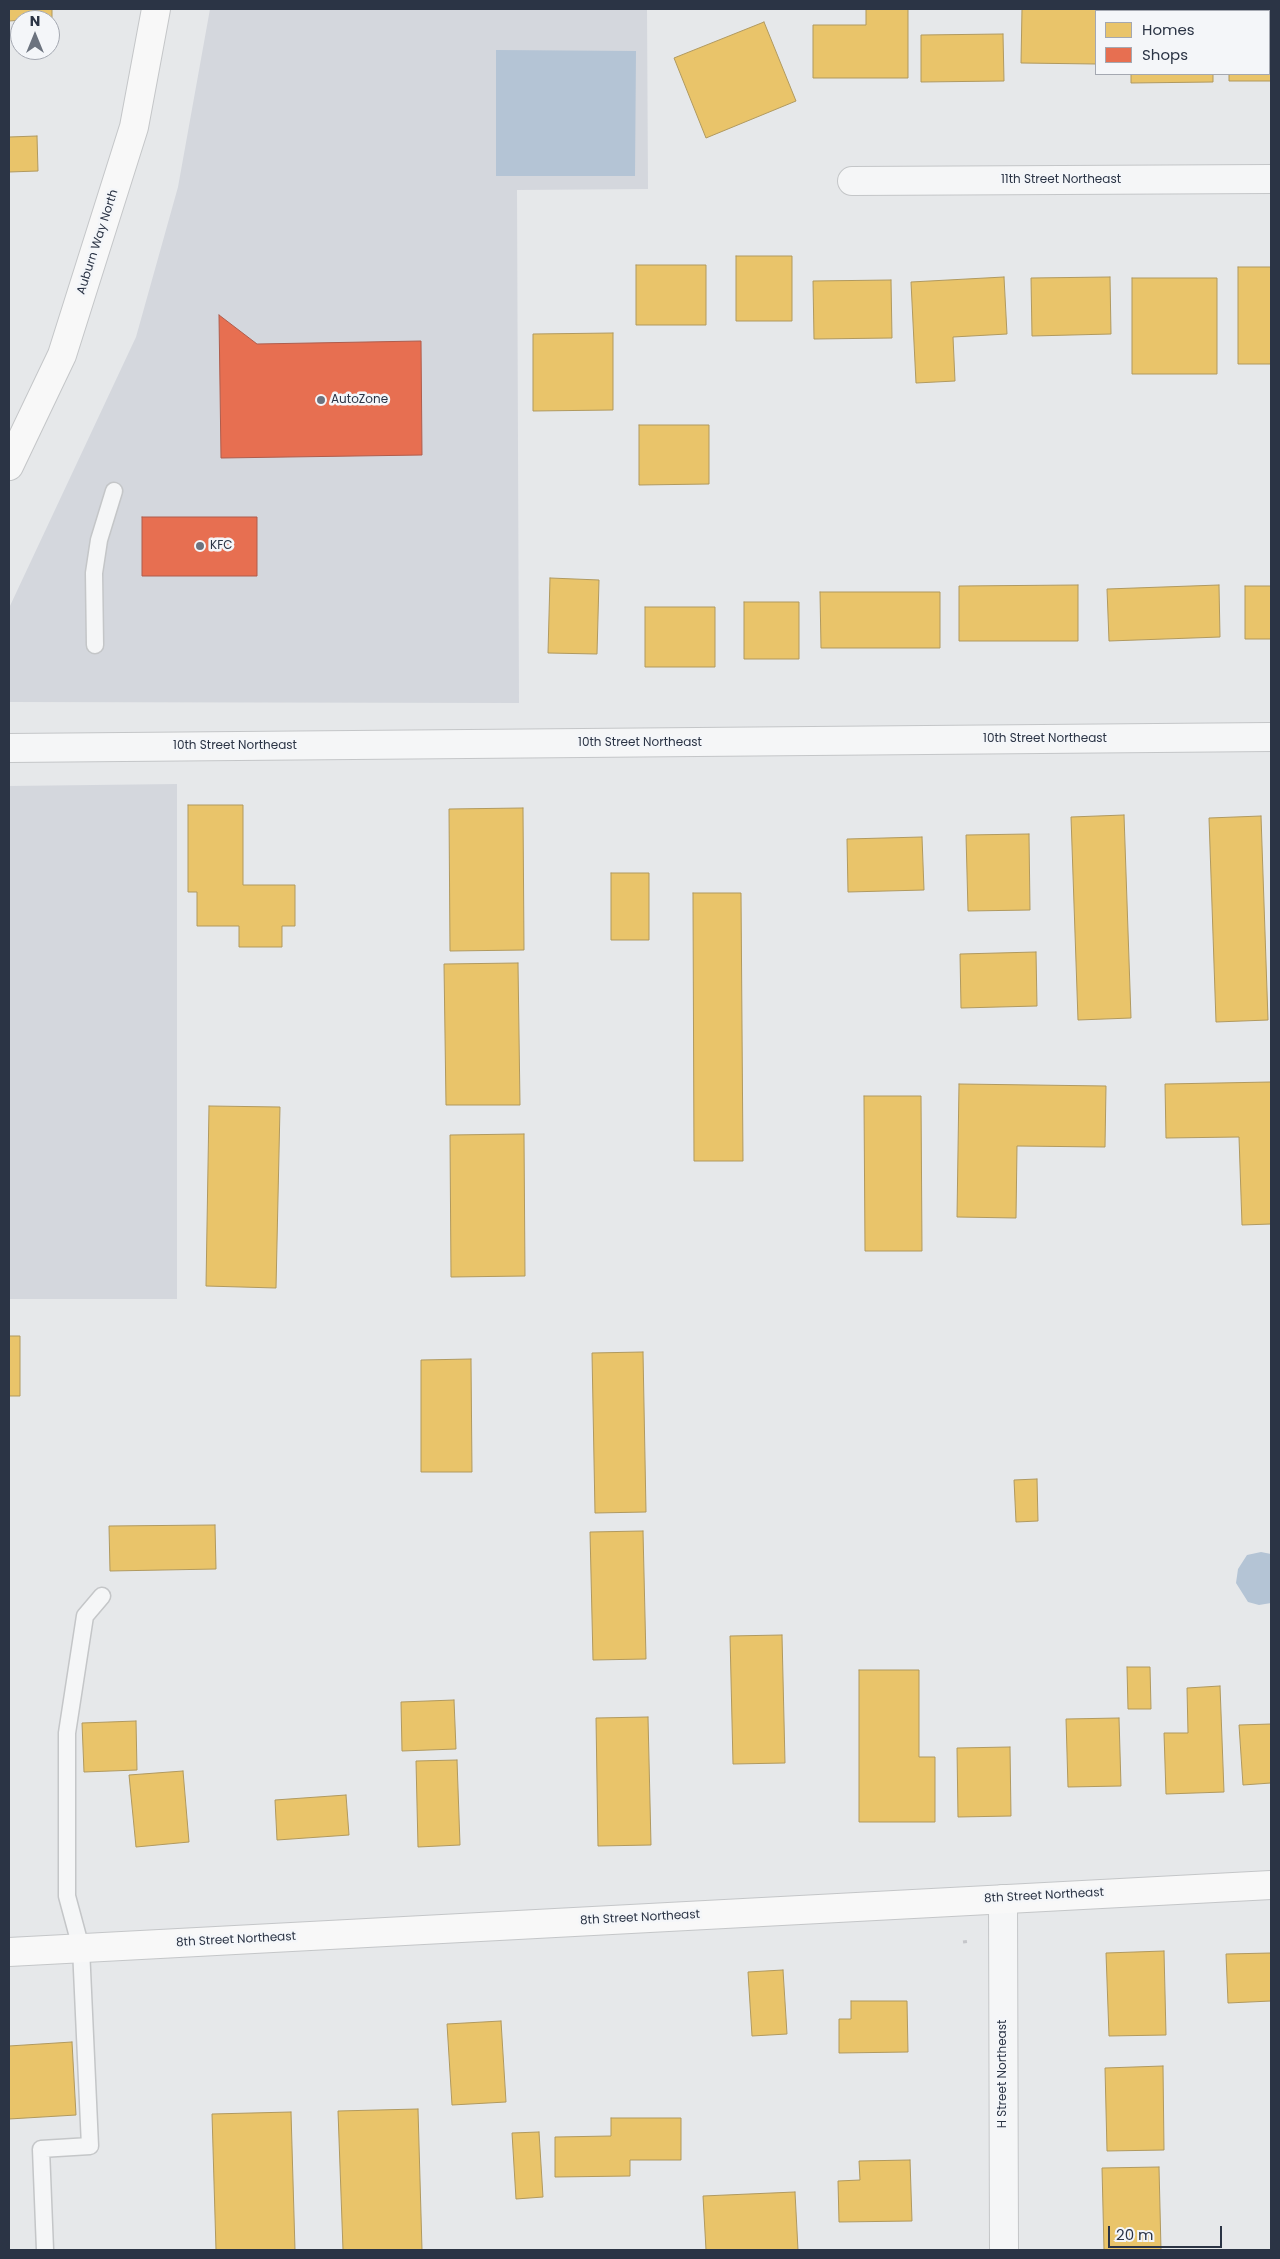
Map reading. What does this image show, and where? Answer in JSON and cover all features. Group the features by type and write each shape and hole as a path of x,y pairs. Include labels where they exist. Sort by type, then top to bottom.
{"street":[{"name":"Auburn Way North","path":"9,466 65,346 134,127 156,9"},
{"name":"11th Street Northeast","path":"852,181 1271,179"},
{"name":"10th Street Northeast","path":"9,748 1271,738"},
{"name":"8th Street Northeast","path":"9,1952 1271,1885"},
{"name":"H Street Northeast","path":"1003,1899 1004,2250"}],"lane":[{"path":"95,645 94,573 99,540 114,491"},
{"path":"45,2250 41,2149 90,2146 81,1948 67,1896 67,1733 85,1616 102,1596"}],"path":[{"path":"962,1942 970,1941"}],"shaded area":[{"path":"210,9 647,9 648,189 517,190 519,703 9,702 9,608 136,337 178,187"},
{"path":"177,784 177,1299 9,1299 9,786"}],"water":[{"path":"496,50 636,51 635,176 496,176"},
{"path":"1261,1552 1271,1554 1271,1603 1259,1605 1248,1602 1236,1583 1238,1569 1247,1555"}],"building: Homes":[{"path":"9,9 52,9 10,10 9,21"},
{"path":"866,9 908,9 908,78 813,78 813,25 866,25"},
{"path":"1022,9 1116,9 1095,10 1095,64 1021,63"},
{"path":"1271,9 1271,81 1229,81 1229,75 1270,75 1270,10 1228,10"},
{"path":"764,22 796,101 706,138 674,58"},
{"path":"1003,34 1004,81 921,82 921,35"},
{"path":"1131,75 1213,75 1213,82 1131,83"},
{"path":"37,136 38,171 9,172 9,137"},
{"path":"736,256 792,256 792,321 736,321"},
{"path":"636,265 706,265 706,325 636,325"},
{"path":"1238,267 1271,267 1271,364 1238,364"},
{"path":"1004,277 1007,334 953,337 955,381 916,383 911,282"},
{"path":"1110,277 1111,334 1032,336 1031,278"},
{"path":"1132,278 1217,278 1217,374 1132,374"},
{"path":"891,280 892,338 814,339 813,281"},
{"path":"613,333 613,410 533,411 533,334"},
{"path":"639,425 709,425 709,484 639,485"},
{"path":"550,578 599,580 597,654 548,653"},
{"path":"1078,585 1078,641 959,641 959,586"},
{"path":"1219,585 1220,637 1109,641 1107,589"},
{"path":"1245,586 1271,586 1271,639 1245,639"},
{"path":"820,592 940,592 940,648 821,648"},
{"path":"744,602 799,602 799,659 744,659"},
{"path":"645,607 715,607 715,667 645,667"},
{"path":"188,805 243,805 243,885 295,885 295,926 282,926 282,947 239,947 239,926 197,926 197,892 188,892"},
{"path":"523,808 524,950 450,951 449,809"},
{"path":"1124,815 1131,1018 1078,1020 1071,817"},
{"path":"1261,816 1268,1020 1216,1022 1209,818"},
{"path":"1029,834 1030,910 968,911 966,835"},
{"path":"922,837 924,890 848,892 847,839"},
{"path":"611,873 649,873 649,940 611,940"},
{"path":"693,893 741,893 743,1161 694,1161"},
{"path":"1036,952 1037,1006 961,1008 960,954"},
{"path":"518,963 520,1105 446,1105 444,964"},
{"path":"1271,1082 1271,1224 1242,1225 1239,1137 1166,1138 1165,1084"},
{"path":"959,1084 1106,1086 1105,1147 1017,1146 1016,1218 957,1217"},
{"path":"864,1096 921,1096 922,1251 865,1251"},
{"path":"209,1106 280,1107 276,1288 206,1286"},
{"path":"524,1134 525,1276 451,1277 450,1135"},
{"path":"9,1336 20,1336 20,1396 9,1396"},
{"path":"643,1352 646,1512 595,1513 592,1353"},
{"path":"471,1359 472,1472 421,1472 421,1360"},
{"path":"1037,1479 1038,1521 1016,1522 1014,1480"},
{"path":"215,1525 216,1569 110,1571 109,1526"},
{"path":"643,1531 646,1659 593,1660 590,1532"},
{"path":"782,1635 785,1763 733,1764 730,1636"},
{"path":"1127,1667 1150,1667 1151,1709 1128,1709"},
{"path":"859,1670 919,1670 919,1757 935,1757 935,1822 859,1822"},
{"path":"1220,1686 1224,1792 1166,1794 1164,1733 1188,1733 1187,1688"},
{"path":"454,1700 456,1749 402,1751 401,1702"},
{"path":"648,1717 651,1845 598,1846 596,1718"},
{"path":"1119,1718 1121,1786 1068,1787 1066,1719"},
{"path":"136,1721 137,1770 84,1772 82,1723"},
{"path":"1271,1724 1271,1783 1243,1785 1239,1725"},
{"path":"1010,1747 1011,1816 958,1817 957,1748"},
{"path":"457,1760 460,1845 418,1847 416,1761"},
{"path":"183,1771 189,1842 136,1847 129,1775"},
{"path":"346,1795 349,1835 277,1840 275,1800"},
{"path":"1164,1951 1166,2035 1109,2036 1106,1953"},
{"path":"1271,1953 1271,2001 1228,2003 1226,1954"},
{"path":"783,1970 787,2034 752,2036 748,1972"},
{"path":"851,2001 907,2001 908,2052 839,2053 839,2019 851,2019"},
{"path":"501,2021 506,2102 452,2105 447,2024"},
{"path":"72,2042 76,2115 9,2119 9,2046"},
{"path":"1163,2066 1164,2150 1107,2151 1105,2068"},
{"path":"418,2109 422,2250 343,2250 338,2111"},
{"path":"291,2112 295,2250 216,2250 212,2114"},
{"path":"611,2118 681,2118 681,2160 630,2160 630,2176 555,2177 555,2137 611,2136"},
{"path":"539,2132 543,2197 516,2199 512,2133"},
{"path":"910,2160 912,2221 839,2222 838,2181 860,2180 859,2161"},
{"path":"1159,2167 1161,2250 1104,2250 1102,2168"},
{"path":"795,2192 798,2250 706,2250 703,2196"}],"building: Shops":[{"name":"AutoZone","path":"219,315 257,344 421,341 422,455 221,458"},
{"name":"KFC","path":"142,517 257,517 257,576 142,576"}],"place":[{"name":"AutoZone","path":"321,400"},
{"name":"KFC","path":"200,546"}]}
